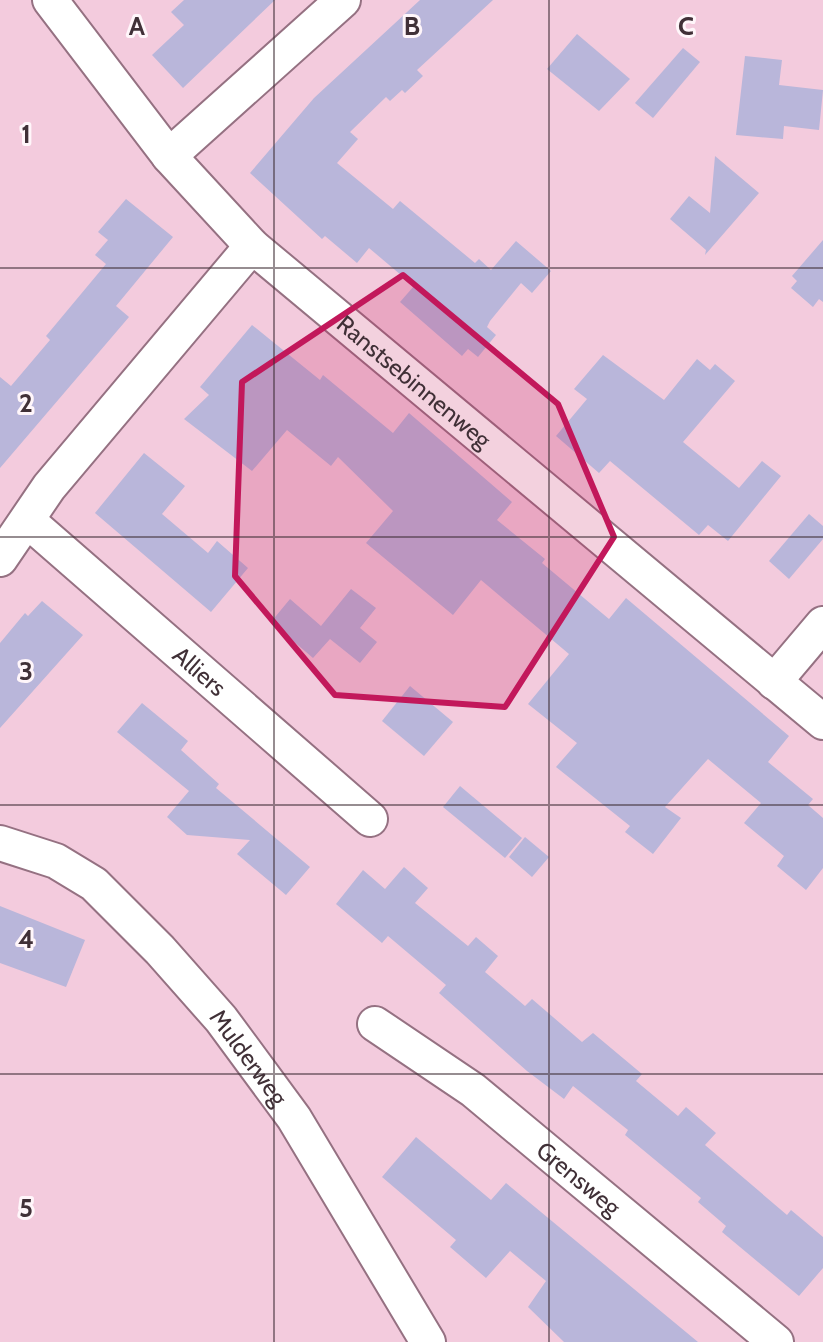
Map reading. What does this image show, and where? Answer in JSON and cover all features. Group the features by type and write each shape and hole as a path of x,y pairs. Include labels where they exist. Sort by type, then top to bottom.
{"street":[{"name":"Ranstsebinnenweg","path":"50,0 169,156 252,246 823,722"},
{"path":"169,156 343,0"},
{"path":"0,559 49,487 252,246"},
{"name":"Alliers","path":"28,521 370,819"},
{"path":"774,682 823,624"},
{"name":"Mulderweg","path":"0,843 56,861 94,884 160,950 221,1019 294,1118 428,1342"},
{"name":"Grensweg","path":"375,1024 473,1090 776,1342"}],"highlighted area":[{"path":"403,275 558,404 614,537 505,707 335,695 235,576 242,382"}],"building":[{"path":"184,0 275,0 183,88 152,55 184,25 171,12"},
{"path":"420,0 493,0 417,70 423,76 405,93 402,90 390,101 386,97 350,132 358,139 337,163 393,209 400,201 475,263 479,259 491,270 516,241 551,271 532,293 521,283 490,321 487,327 496,335 478,357 468,349 462,356 400,302 414,286 369,248 357,263 325,236 322,239 250,173 314,98"},
{"path":"577,34 630,79 599,111 547,69"},
{"path":"683,48 700,62 653,118 635,103"},
{"path":"745,56 782,60 779,85 823,90 819,130 784,126 783,139 736,135"},
{"path":"715,156 759,193 705,255 706,250 670,219 689,196 710,213"},
{"path":"126,199 173,237 116,306 129,317 0,468 0,377 11,386 50,340 46,336 106,264 95,255 108,240 98,232"},
{"path":"823,240 823,302 819,299 813,307 791,288 797,281 792,276"},
{"path":"252,325 320,380 323,375 393,433 409,413 512,502 497,520 545,559 542,563 609,619 626,598 789,736 768,762 813,799 808,805 823,818 823,868 806,890 777,866 784,856 744,823 761,803 708,759 665,807 681,818 653,854 625,832 630,826 556,767 577,743 528,704 569,654 481,580 453,615 366,543 393,511 338,457 331,466 287,430 252,471 184,419 209,395 200,387"},
{"path":"603,355 664,400 697,359 710,370 715,364 735,381 683,442 739,488 762,461 781,476 728,541 708,525 699,535 610,461 599,473 556,436 587,399 574,389"},
{"path":"144,453 185,486 162,514 208,553 217,541 248,568 211,612 95,513"},
{"path":"809,514 823,526 823,539 789,579 769,561"},
{"path":"351,589 376,608 360,628 377,642 360,663 330,639 313,658 271,622 290,599 321,626"},
{"path":"42,601 83,635 0,728 0,643 25,613 28,616"},
{"path":"410,686 453,722 424,756 382,721"},
{"path":"142,703 188,741 181,750 219,784 216,788 310,867 286,895 237,854 250,840 187,835 167,817 189,791 117,732"},
{"path":"460,786 522,838 505,858 443,807"},
{"path":"525,837 549,857 532,877 509,857"},
{"path":"404,867 428,888 415,903 468,946 476,937 498,956 485,972 525,1006 532,999 582,1042 593,1033 642,1074 636,1081 678,1116 686,1107 716,1133 705,1145 787,1215 791,1210 823,1237 823,1268 799,1296 722,1232 726,1226 698,1202 701,1198 625,1135 628,1130 573,1086 564,1099 527,1071 439,993 446,985 388,936 382,943 336,904 363,870 385,889"},
{"path":"0,906 85,940 66,987 0,963"},
{"path":"416,1137 491,1200 506,1183 698,1342 564,1342 528,1307 546,1281 510,1251 486,1278 450,1247 456,1240 382,1177"}]}
